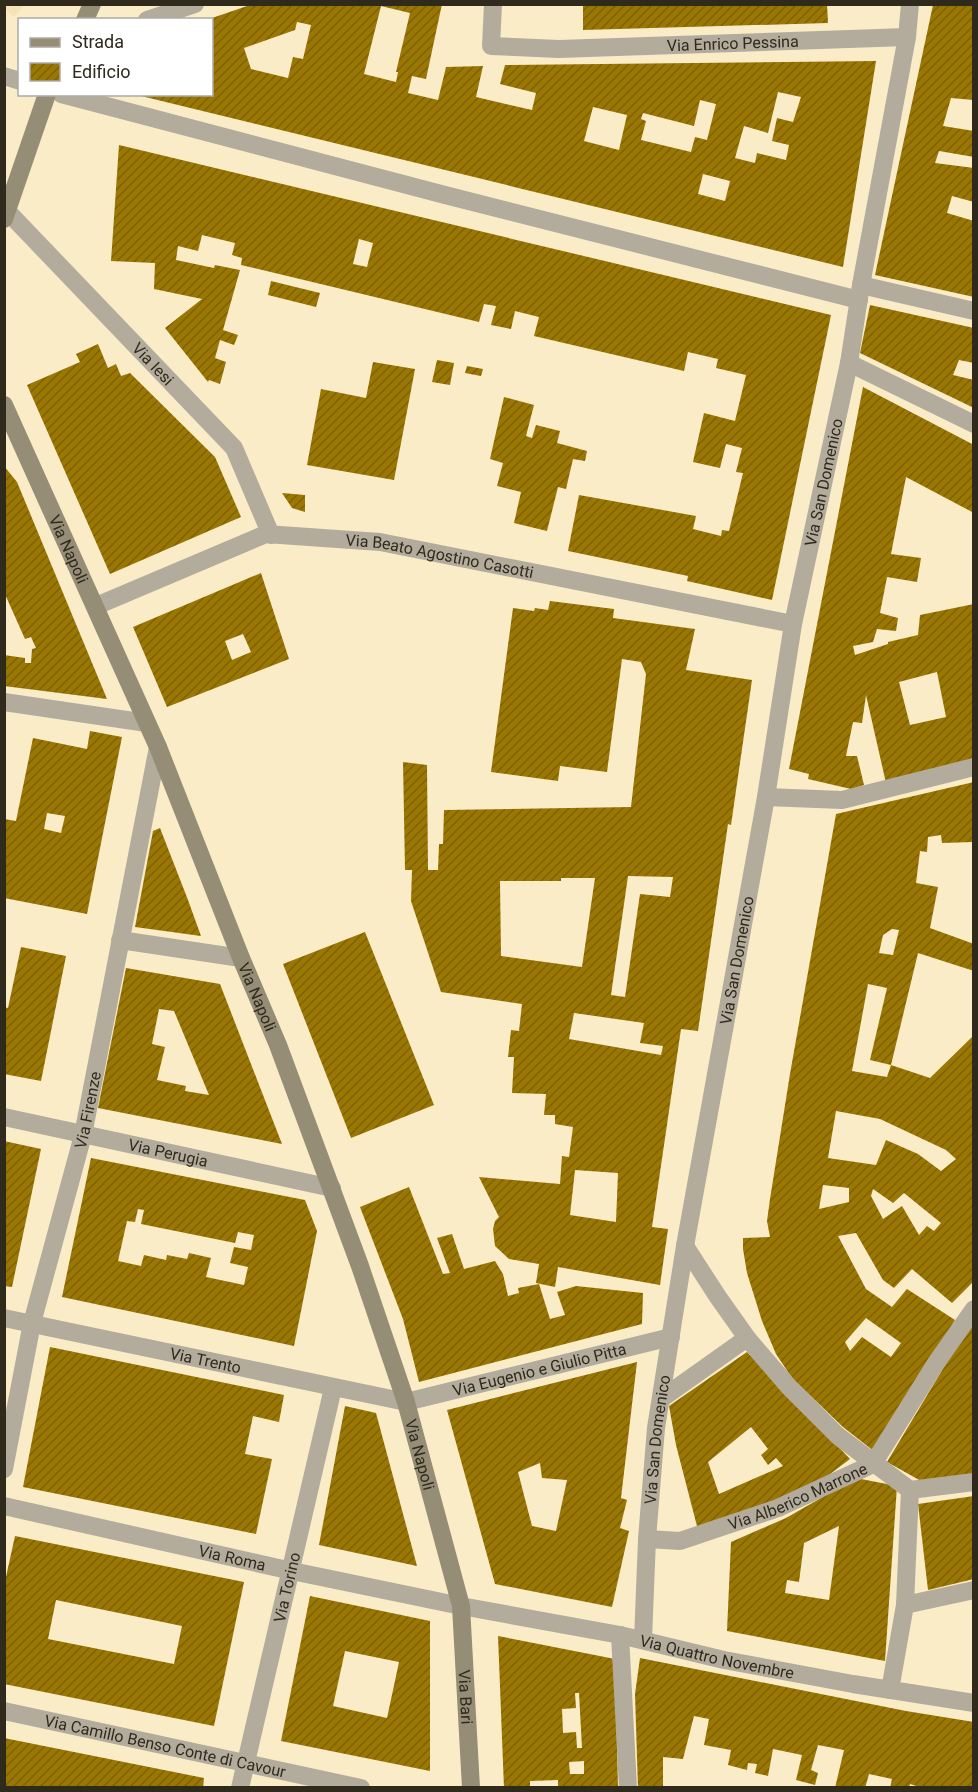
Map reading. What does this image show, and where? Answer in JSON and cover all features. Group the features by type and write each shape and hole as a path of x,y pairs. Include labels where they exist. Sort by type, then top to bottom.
{"main road":[{"path":"86,18 92,4"},
{"path":"6,215 46,96"},
{"name":"Via Napoli","path":"4,405 158,747 241,958 278,1045 332,1188 406,1402 461,1606"},
{"name":"Via Bari","path":"461,1606 471,1788"}],"street":[{"path":"153,18 195,4"},
{"name":"Via Enrico Pessina","path":"493,4 491,46 559,49 907,36"},
{"name":"Via San Domenico","path":"643,1641 647,1539 656,1428 685,1246 766,797 793,624 849,363 907,36 909,4"},
{"path":"69,96 411,186 860,293 974,311"},
{"name":"Via Iesi","path":"6,215 234,448 271,535"},
{"path":"849,363 974,424"},
{"name":"Via Beato Agostino Casotti","path":"96,606 266,534 380,542 793,624"},
{"path":"4,702 147,723"},
{"name":"Via Firenze","path":"4,1469 32,1323 83,1135 158,747"},
{"path":"766,797 842,800 974,767"},
{"path":"120,940 241,958"},
{"name":"Via Perugia","path":"4,1117 332,1188"},
{"path":"685,1246 747,1338 789,1387 838,1436 910,1490 974,1482"},
{"name":"Via Alberico Marrone","path":"647,1539 680,1541 778,1508 873,1464 936,1363 974,1308"},
{"name":"Via Trento","path":"4,1318 406,1402"},
{"name":"Via Eugenio e Giulio Pitta","path":"406,1402 671,1337"},
{"path":"661,1399 747,1338"},
{"name":"Via Torino","path":"240,1788 333,1388"},
{"path":"890,1690 905,1605 910,1490"},
{"name":"Via Roma","path":"4,1506 292,1571 461,1606"},
{"path":"905,1605 974,1590"},
{"name":"Via Quattro Novembre","path":"461,1606 620,1635 724,1660 974,1703"},
{"path":"620,1635 628,1788"},
{"name":"Via Camillo Benso Conte di Cavour","path":"4,1711 361,1788"}],"shaded area":[{"path":"5,4 24,5 14,17 5,9"}],"building":[{"path":"253,4 442,4 426,79 412,76 408,93 438,100 446,67 483,66 476,97 532,110 536,93 500,84 505,65 876,61 843,267 141,96 213,96 212,18","holes":["381,6 410,13 396,72 398,72 396,82 364,74","297,22 311,25 303,59 293,57 288,78 251,69 244,48 295,30","778,92 801,97 793,122 777,118 772,141 789,145 786,160 757,153 755,163 735,158 744,126 768,133","700,100 716,104 707,140 695,137 691,152 641,140 646,121 641,119 643,113 694,126","593,107 627,115 619,150 584,141","703,174 730,181 725,201 698,194"]},
{"path":"583,4 827,4 828,23 583,30"},
{"path":"933,5 974,5 974,100 951,98 943,126 974,131 974,157 939,151 935,163 974,168 974,202 952,196 947,213 974,221 974,297 875,275"},
{"path":"119,145 831,315 772,600 687,581 688,576 568,551 579,495 696,516 693,529 721,536 722,530 729,531 743,473 736,472 742,448 726,444 720,468 693,462 704,413 735,421 746,375 716,368 718,359 688,352 684,371 534,336 539,317 515,311 511,329 491,325 496,306 484,304 479,322 241,265 242,258 232,255 235,243 202,235 198,251 178,246 176,260 214,268 215,265 240,270 223,330 238,335 234,345 220,340 215,358 226,362 220,384 209,380 208,382 165,328 202,299 154,289 155,263 111,261","holes":["359,239 373,243 367,267 353,264"]},
{"path":"271,281 320,293 316,307 268,295"},
{"path":"870,305 974,328 974,363 959,360 953,375 974,380 974,408 860,353"},
{"path":"98,344 108,368 116,364 121,376 130,373 215,457 241,517 110,574 27,385 80,362 76,354"},
{"path":"437,360 454,363 450,385 432,382"},
{"path":"373,362 415,369 394,480 307,465 321,389 366,398"},
{"path":"467,366 483,369 481,376 465,373"},
{"path":"863,387 974,445 974,513 906,477 891,554 921,558 917,582 887,577 880,613 898,618 896,631 877,629 873,642 853,646 855,655 888,644 888,642 918,635 920,615 974,604 974,762 886,783 866,695 862,723 853,722 846,756 857,756 864,785 851,789 808,779 809,774 789,769","holes":["937,672 946,717 910,725 899,682"]},
{"path":"504,397 534,405 526,436 532,438 536,425 560,431 557,443 587,451 585,461 573,459 566,489 558,487 547,531 514,523 521,492 497,486 503,463 490,459"},
{"path":"4,466 17,482 107,699 4,686 4,655 25,658 25,663 31,663 32,649 36,648 31,637 25,639 4,592"},
{"path":"282,493 305,495 305,512 292,508"},
{"path":"261,573 289,659 167,707 133,627","holes":["243,634 251,652 232,660 225,641"]},
{"path":"550,601 614,609 613,618 695,629 686,670 752,680 731,825 728,824 698,1031 681,1029 652,1227 668,1229 660,1285 558,1267 555,1287 536,1283 539,1264 509,1259 495,1246 493,1229 499,1217 479,1177 560,1184 562,1156 569,1157 573,1127 555,1124 555,1115 544,1115 546,1094 512,1093 514,1057 508,1057 511,1030 519,1031 522,1004 441,992 411,901 412,870 405,870 403,762 427,765 428,870 438,870 439,844 443,844 444,810 631,807 646,674 641,662 622,659 607,772 560,766 558,781 491,772 513,608 548,610","holes":["628,876 673,877 670,897 640,894 625,997 611,995","561,878 595,878 582,967 501,956 500,881 561,881","574,1013 644,1023 640,1043 663,1046 661,1055 569,1039","575,1170 618,1173 616,1222 570,1215"]},
{"path":"90,731 122,737 87,914 4,898 4,819 16,821 33,738 87,749","holes":["47,813 65,816 61,833 44,829"]},
{"path":"974,782 973,842 942,843 941,835 928,837 927,852 920,851 916,883 938,887 930,928 974,944 974,971 918,953 891,1065 930,1078 972,1037 974,1038 974,1281 952,1303 912,1269 894,1288 883,1280 856,1233 838,1236 866,1289 892,1307 907,1289 955,1320 875,1452 843,1427 792,1378 776,1354 762,1321 747,1273 743,1249 743,1238 770,1237 767,1221 770,1199 836,814","holes":["892,929 899,930 893,955 879,953 883,935","868,984 887,988 870,1060 891,1065 887,1077 852,1071","836,1111 880,1119 946,1150 956,1159 941,1171 918,1154 886,1140 876,1165 828,1158","823,1185 849,1188 849,1202 819,1209","873,1189 893,1203 904,1193 941,1223 934,1231 927,1226 919,1235 902,1206 883,1219 871,1196","866,1318 901,1343 891,1357 862,1337 850,1351 845,1342"]},
{"path":"160,828 201,936 135,927 153,831"},
{"path":"365,932 434,1105 351,1138 283,964"},
{"path":"21,947 66,956 41,1081 4,1074 4,1007 8,1008"},
{"path":"126,968 220,984 282,1144 98,1108","holes":["159,1009 174,1011 209,1095 185,1091 186,1086 157,1080 165,1047 152,1044"]},
{"path":"4,1141 41,1149 12,1287 4,1286"},
{"path":"91,1158 305,1200 317,1231 294,1346 62,1297","holes":["138,1209 144,1210 141,1224 235,1243 238,1232 254,1235 251,1250 234,1247 230,1263 248,1267 244,1285 206,1277 211,1258 189,1253 187,1259 167,1255 166,1260 144,1255 141,1266 118,1261 127,1221 135,1222"]},
{"path":"409,1187 443,1274 450,1273 437,1238 452,1234 464,1269 495,1261 503,1274 508,1296 519,1293 518,1288 539,1284 550,1319 565,1315 557,1292 576,1286 643,1293 642,1324 419,1382 403,1319 360,1207"},
{"path":"974,1321 974,1477 921,1481 887,1462"},
{"path":"50,1347 284,1395 279,1422 253,1416 245,1454 272,1459 256,1534 23,1487"},
{"path":"747,1352 850,1459 826,1477 800,1492 698,1530 676,1445 669,1406","holes":["751,1427 768,1449 761,1455 768,1465 776,1458 783,1466 719,1494 708,1462"]},
{"path":"637,1362 621,1498 627,1500 620,1528 629,1531 612,1607 495,1584 447,1410","holes":["540,1463 542,1478 567,1480 556,1531 532,1526 518,1472"]},
{"path":"345,1406 376,1413 417,1566 319,1545"},
{"path":"856,1478 897,1486 885,1661 727,1631 731,1542 786,1518","holes":["839,1526 829,1600 785,1593 787,1580 799,1582 804,1543"]},
{"path":"974,1496 974,1579 928,1590 918,1504"},
{"path":"15,1536 244,1582 214,1726 4,1684 4,1586","holes":["56,1600 182,1626 174,1664 48,1639"]},
{"path":"310,1596 430,1621 430,1771 281,1741","holes":["345,1651 399,1662 387,1718 333,1706"]},
{"path":"498,1636 615,1659 618,1788 558,1788 558,1780 530,1781 530,1788 504,1788","holes":["575,1693 579,1693 582,1748 577,1748 576,1732 563,1733 562,1709 576,1708","584,1761 584,1774 570,1774 569,1762"]},
{"path":"640,1658 906,1711 974,1722 974,1788 923,1788 910,1784 909,1788 890,1788 892,1779 869,1774 865,1788 835,1788 844,1750 818,1745 811,1770 818,1773 815,1785 796,1780 802,1755 773,1749 768,1776 755,1773 757,1764 748,1763 747,1770 728,1765 731,1750 704,1745 709,1719 694,1716 683,1759 663,1757 663,1788 638,1788 635,1694"},
{"path":"4,1738 204,1778 203,1788 4,1788"}]}
